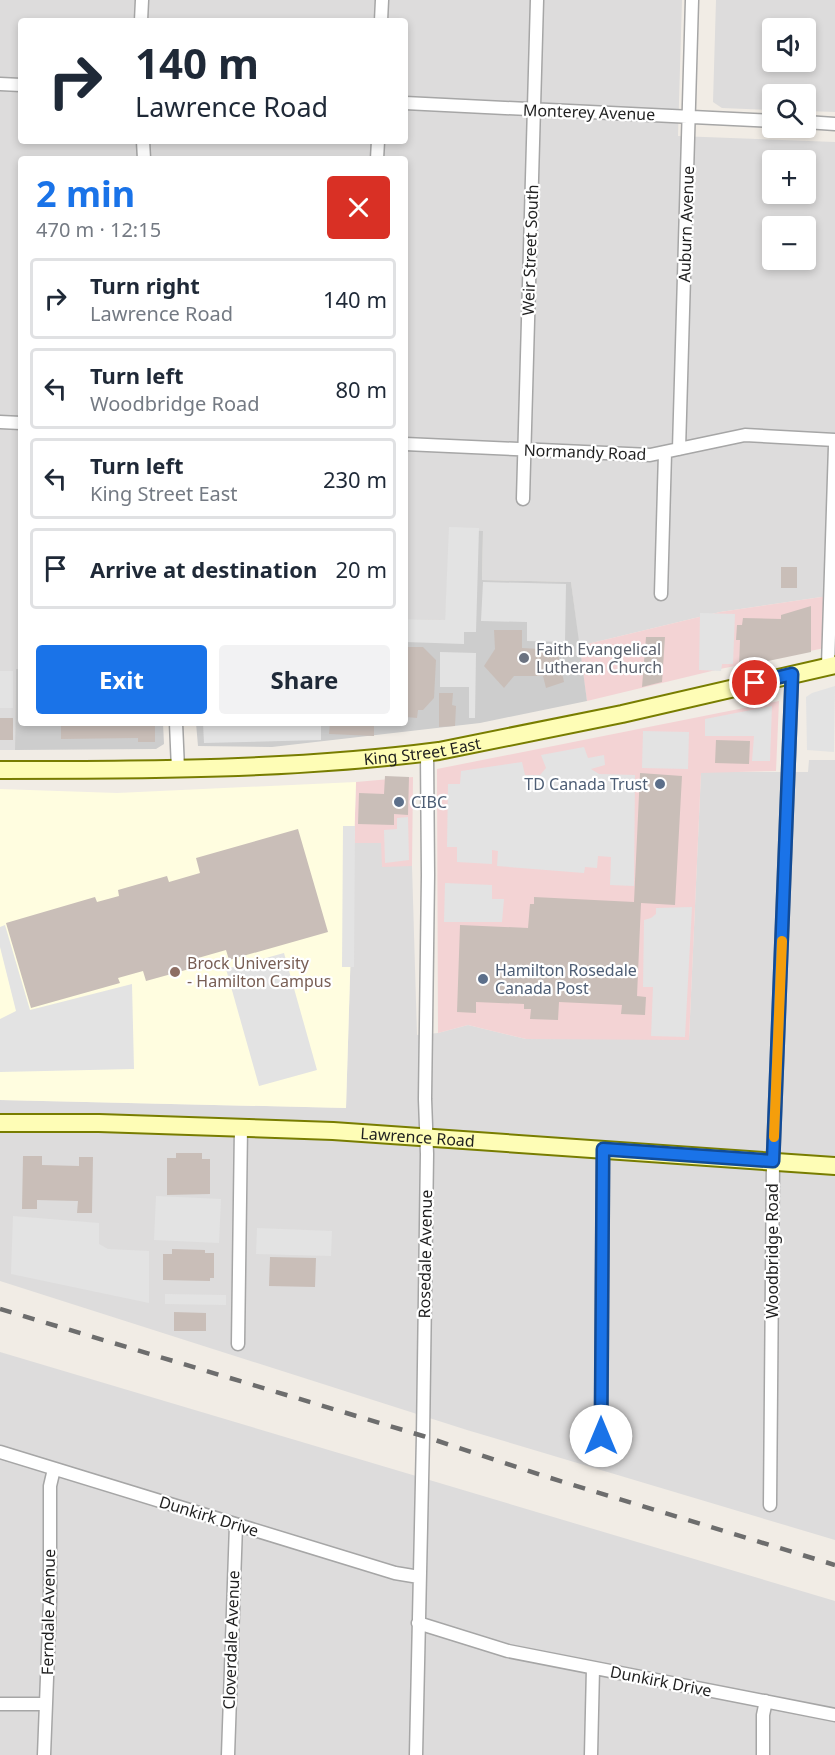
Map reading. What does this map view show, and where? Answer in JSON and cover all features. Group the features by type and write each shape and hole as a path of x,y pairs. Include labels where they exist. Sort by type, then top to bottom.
{"main road":[{"name":"King Street East","path":"0,770 178,770 305,764 427,753 622,714 832,665"},
{"name":"Lawrence Road","path":"0,1123 241,1127 427,1137 835,1166"}],"street":[{"path":"141,18 142,0"},
{"path":"381,18 382,0"},
{"name":"Weir Street South","path":"523,499 537,0"},
{"name":"Auburn Avenue","path":"679,449 692,0"},
{"path":"0,84 18,85"},
{"name":"Monterey Avenue","path":"408,103 762,120"},
{"path":"816,123 835,124"},
{"path":"0,422 18,423"},
{"name":"Normandy Road","path":"408,444 650,455 745,435 835,440"},
{"path":"832,665 835,446"},
{"path":"661,594 665,453"},
{"name":"Woodbridge Road","path":"770,1505 773,1161 792,674"},
{"path":"176,726 178,770"},
{"name":"Rosedale Avenue","path":"416,1755 427,1137 425,1099 427,753"},
{"path":"238,1344 241,1127"},
{"path":"601,1460 603,1149"},
{"name":"Dunkirk Drive","path":"0,1452 395,1573 419,1577"},
{"name":"Ferndale Avenue","path":"44,1755 50,1601 50,1486 54,1469"},
{"name":"Cloverdale Avenue","path":"228,1755 236,1525"},
{"name":"Dunkirk Drive","path":"418,1623 508,1651 835,1715"},
{"path":"591,1755 593,1668"},
{"path":"763,1755 762,1714 766,1701"},
{"path":"0,1704 46,1704"}],"shaded area":[{"path":"0,0 682,0 678,136 835,142 835,595 720,612 579,646 571,582 482,580 483,532 450,530 445,620 408,619 408,156 18,156 18,670 16,670 15,750 0,750"},
{"path":"716,0 835,0 835,112 816,111 816,84 762,84 762,110 722,108 713,102"},
{"path":"449,527 479,528 476,632 464,632 464,644 408,642 408,619 445,620"},
{"path":"450,529 483,531 482,580 571,582 587,701 480,723 272,747 198,746 196,726 408,726 408,619 445,620"},
{"path":"483,582 566,584 565,642 527,641 527,622 481,621"},
{"path":"835,595 835,646 720,669 587,701 579,646 720,612"},
{"path":"700,613 735,614 733,664 722,664 721,671 699,670"},
{"path":"440,652 476,653 475,718 469,718 469,687 440,687"},
{"path":"16,669 18,669 18,726 163,726 164,744 156,749 15,750"},
{"path":"0,671 13,671 13,708 0,708"},
{"path":"835,686 834,752 807,750 806,697"},
{"path":"779,701 776,771 701,773 689,1040 526,1039 468,1025 438,1033 437,769"},
{"path":"772,706 770,761 752,761 754,736 705,736 705,719"},
{"path":"203,726 321,726 321,740 204,743"},
{"path":"643,731 689,732 688,769 642,768"},
{"path":"584,747 588,758 604,755 605,765 591,769 599,774 635,775 634,886 610,885 611,857 598,856 597,868 585,867 584,873 497,866 498,851 492,850 492,864 457,862 457,847 447,847 448,784 460,784 461,771 522,762 525,775 540,775 546,768 541,755"},
{"path":"809,760 835,760 835,1540 467,1430 0,1281 0,1100 346,1108 354,843 382,843 382,866 412,866 417,1035 438,1033 468,1025 526,1039 689,1039 701,772 808,772"},
{"path":"413,777 412,866 382,867 381,843 354,843 356,782"},
{"name":"Brock University - Hamilton Campus","path":"356,782 346,1108 0,1100 0,789 117,793"},
{"path":"408,817 409,860 385,863 384,830 397,829 397,818"},
{"path":"343,826 355,826 354,967 342,967"},
{"path":"445,883 492,885 492,899 504,899 502,922 444,922"},
{"path":"692,907 685,1037 651,1036 653,987 643,987 644,920 656,914 656,908"},
{"path":"5,925 30,1010 132,984 134,1069 0,1072 0,1019 16,1011 0,947 0,927"},
{"path":"284,953 317,1070 259,1086 226,969"},
{"path":"156,1196 221,1199 219,1243 154,1240"},
{"path":"13,1216 99,1223 99,1244 108,1249 149,1251 149,1303 11,1274"},
{"path":"257,1228 332,1231 331,1256 256,1254"},
{"path":"165,1294 226,1295 226,1305 165,1304"},
{"path":"0,1352 835,1601 835,1755 0,1755"}],"building":[{"path":"781,567 797,567 797,588 781,588"},
{"path":"811,606 811,652 739,667 740,640 736,640 737,625 742,625 743,618 781,619 781,615"},
{"name":"Faith Evangelical Lutheran Church","path":"494,630 522,630 522,648 557,650 564,682 546,688 543,676 514,676 504,688 484,666 495,649"},
{"path":"646,637 665,637 662,682 642,687"},
{"path":"408,647 423,647 436,660 434,698 423,710 418,710 417,718 408,717"},
{"path":"439,693 453,693 452,705 456,706 455,726 439,727"},
{"path":"0,718 13,718 13,740 0,740"},
{"path":"61,726 155,726 155,742 138,742 138,738 61,739"},
{"path":"330,726 374,726 374,736 329,734"},
{"path":"716,740 750,741 749,764 715,763"},
{"path":"640,773 682,776 675,905 641,903 637,996 646,997 645,1015 621,1014 622,1005 559,1002 558,1020 530,1019 531,1009 524,1009 524,1004 476,1002 476,1013 457,1012 460,925 528,928 530,904 534,904 534,897 634,902"},
{"path":"385,776 409,777 408,815 394,814 394,825 358,824 359,793 384,794"},
{"path":"298,829 328,932 229,960 226,950 191,960 193,968 146,981 143,971 118,978 120,983 31,1008 6,923 95,897 97,902 119,896 118,890 167,876 169,882 200,873 196,858"},
{"path":"176,1153 202,1153 202,1159 210,1159 210,1194 167,1195 167,1158 176,1158"},
{"path":"23,1156 42,1156 42,1165 79,1166 79,1157 93,1157 92,1213 77,1213 78,1201 37,1200 37,1209 22,1209"},
{"path":"172,1249 205,1250 205,1253 214,1253 214,1278 210,1278 210,1281 163,1280 163,1254 172,1254"},
{"path":"270,1257 316,1258 315,1287 269,1286"},
{"path":"174,1312 206,1313 206,1331 174,1331"}],"railway":[{"path":"0,1309 423,1436 544,1476 835,1565"}],"slow traffic":[{"path":"774,1137 782,941"}],"place":[{"name":"Faith Evangelical Lutheran Church","path":"524,658"},
{"name":"TD Canada Trust","path":"660,784"},
{"name":"CIBC","path":"399,802"},
{"name":"Brock University - Hamilton Campus","path":"175,972"},
{"name":"Hamilton Rosedale Canada Post","path":"483,979"}],"route":[{"path":"601,1436 603,1149 773,1161 792,674 755,683"}]}
